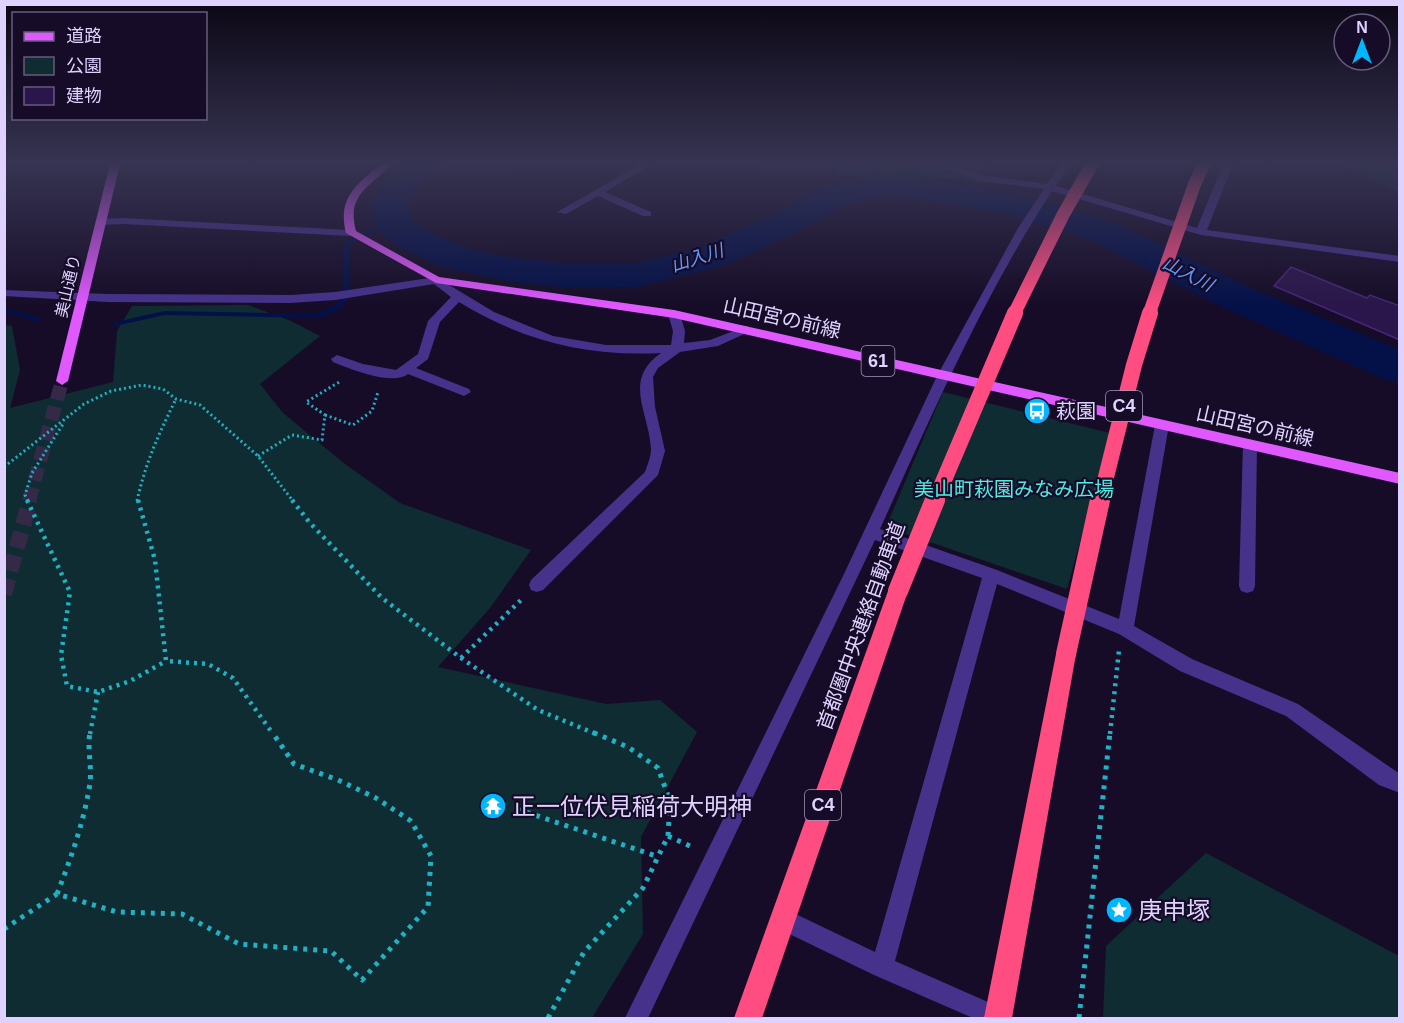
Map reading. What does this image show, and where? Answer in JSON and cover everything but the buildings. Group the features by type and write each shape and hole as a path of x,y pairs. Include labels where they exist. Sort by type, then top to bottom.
{"highway":[{"name":"首都圏中央連絡自動車道","path":"748,1018 898,591 1009,324 1065,212"},
{"name":"C4","path":"998,1018 1066,654 1092,535 1135,365 1154,300 1185,212"}],"main road":[{"name":"美山通り","path":"62,381 103,212"},
{"path":"346,212 355,236"},
{"name":"山田宮の前線","path":"355,236 436,280 674,314 1400,479"}],"street":[{"path":"642,212 647,214"},
{"path":"636,1018 871,532 943,376 1033,212"},
{"path":"1124,212 1201,232 1400,259"},
{"path":"1201,232 1209,212"},
{"path":"101,222 123,220 355,236"},
{"path":"4,293 290,299 335,296 436,280"},
{"name":"61","path":"436,280 457,297 490,315 551,340 587,346 677,348 710,344 747,330"},
{"path":"403,372 424,356 434,321 457,297"},
{"path":"537,585 651,475 658,452 648,407 647,377 653,365 677,348 679,331 674,314"},
{"path":"337,359 361,368 403,372 464,392"},
{"path":"1125,629 1162,425"},
{"path":"1247,586 1250,444"},
{"path":"871,532 991,575 1125,629 1185,665 1292,710 1386,778 1400,784"},
{"path":"882,967 991,575"},
{"path":"783,919 882,967 998,1018"}],"path":[{"path":"330,387 306,402 325,415 353,425 372,411 378,392 403,372"},
{"path":"4,467 84,404 111,391 142,385 162,389 176,399 200,405 258,456 310,523 382,598 460,658 538,710 628,747 658,768 670,801 668,836 659,857 643,888 584,952 548,1018"},
{"path":"166,661 155,560 137,503 143,473 155,440 176,399"},
{"path":"258,456 292,435 322,440 325,415"},
{"path":"57,894 117,912 182,914 239,944 331,951 362,980 428,907 431,856 411,821 376,798 338,780 294,764 233,678 208,664 166,661 130,681 98,692 68,686 62,655 70,592 26,495 32,473 64,421"},
{"path":"460,658 537,585"},
{"path":"1079,1018 1116,657 1125,629"},
{"path":"4,929 57,894 78,838 90,781 88,743 98,692"},
{"path":"517,809 659,857"},
{"path":"668,836 686,843"}],"green space":[{"path":"248,305 291,321 320,336 260,384 283,413 345,464 400,503 531,550 490,608 438,667 606,704 660,700 697,732 641,837 643,934 592,1018 5,1018 5,325 12,326 20,370 10,408 113,382 117,331 132,306"},
{"name":"美山町萩園みなみ広場","path":"943,392 1110,433 1067,589 886,527"},
{"path":"1206,853 1399,956 1399,1018 1103,1018 1106,946"}],"waterway":[{"name":"山入川","path":"391,212 395,226 416,240 454,258 508,269 568,276 637,275 711,257 805,212"},
{"name":"山入川","path":"1038,212 1102,231 1233,296 1400,368"},
{"path":"115,324 165,313 316,316 336,308 345,299 346,244 369,232 395,226"},
{"path":"4,310 38,320"}],"tunnel":[{"path":"29,501 62,381"},
{"path":"4,594 30,500"}],"place":[{"name":"萩園","path":"1037,411"},
{"name":"正一位伏見稲荷大明神","path":"493,806"},
{"name":"庚申塚","path":"1119,910"}]}
